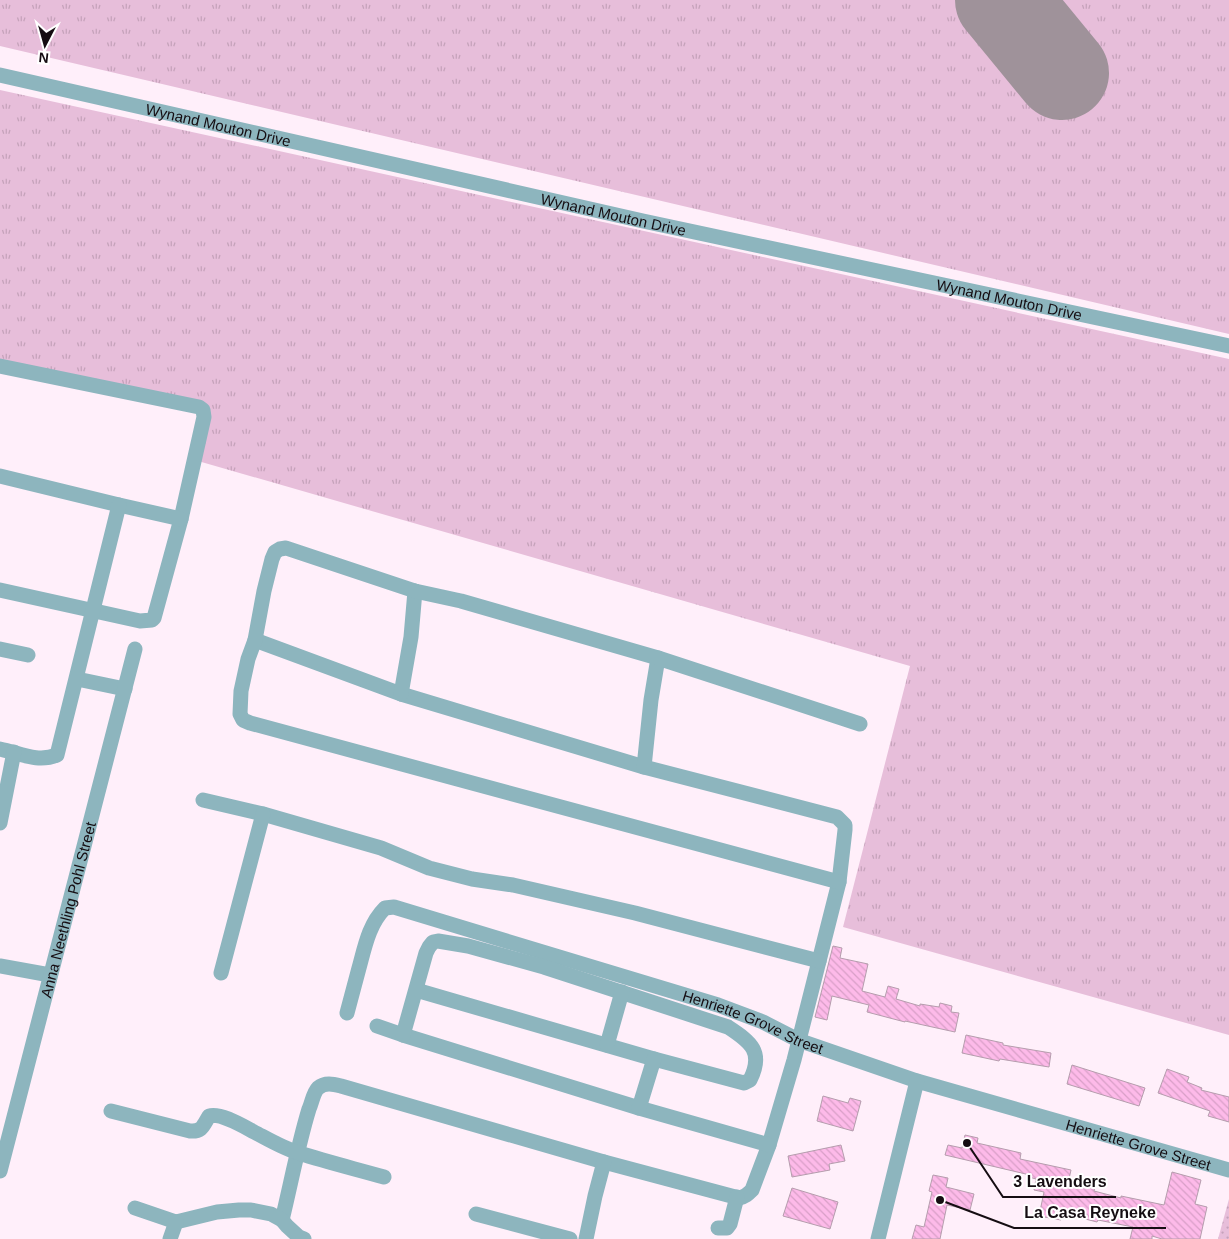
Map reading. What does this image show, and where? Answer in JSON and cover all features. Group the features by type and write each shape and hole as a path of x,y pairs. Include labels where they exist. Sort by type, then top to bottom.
{"street":[{"name":"Wynand Mouton Drive","path":"0,75 643,221 1229,346"},
{"path":"0,366 199,407 203,410 204,417 181,518 152,620 140,621 0,590"},
{"path":"0,476 181,518"},
{"path":"0,822 7,750 37,759 58,755 119,505"},
{"path":"839,882 250,724 243,720 239,705 248,658 255,640 272,559 275,552 286,548 415,590 461,601 658,658 860,724"},
{"path":"401,694 411,637 415,590"},
{"path":"255,640 401,694 644,767 825,813 837,817 845,824 839,882 794,1060 769,1145 752,1190 748,1194 742,1198 736,1197 604,1162 330,1084 317,1089 305,1122 282,1220"},
{"path":"0,650 28,655"},
{"name":"Anna Neethling Pohl Street","path":"0,1171 135,650"},
{"path":"644,767 651,700 658,658"},
{"path":"77,680 125,689"},
{"path":"203,800 263,814 381,848 429,868 472,879 513,885 634,913 819,961"},
{"path":"221,973 263,814"},
{"name":"Henriette Grove Street","path":"347,1013 372,925 385,908 394,908 718,1005 763,1022 798,1040 917,1081 1229,1170"},
{"path":"403,1035 426,954 429,946 438,940 468,946 544,967 728,1027 749,1042 754,1050 756,1066 750,1080 744,1083 416,990"},
{"path":"0,966 50,975"},
{"path":"607,1044 622,992"},
{"path":"377,1026 639,1108 769,1145"},
{"path":"639,1108 654,1059"},
{"path":"878,1239 917,1081"},
{"path":"111,1111 190,1132 201,1129 209,1116 214,1115 240,1125 298,1153 384,1177"},
{"path":"586,1239 594,1196 604,1162"},
{"path":"718,1228 727,1228 730,1224 736,1197"},
{"path":"135,1208 176,1222 217,1212 252,1210 266,1213 282,1220 304,1239"},
{"path":"476,1214 570,1239"},
{"path":"170,1239 176,1222"}],"green space":[{"path":"0,0 1229,0 1229,334 0,46"},
{"path":"0,90 1229,359 1229,1035 843,927 910,666 198,461 209,409 0,364"},
{"path":"1229,1199 1229,1239 1218,1239"}],"building":[{"path":"833,946 842,948 840,958 868,964 862,991 885,997 888,986 899,989 896,999 920,1006 920,1004 939,1007 940,1003 952,1006 951,1012 959,1013 955,1032 867,1012 869,1005 832,996 827,1020 815,1017"},
{"path":"966,1035 1003,1043 1003,1045 1051,1053 1049,1067 1000,1059 999,1061 962,1053"},
{"path":"1072,1065 1145,1088 1139,1106 1067,1084"},
{"path":"1167,1069 1189,1077 1187,1082 1202,1088 1201,1090 1229,1097 1229,1122 1208,1116 1210,1111 1158,1093"},
{"path":"823,1096 848,1103 850,1098 861,1101 853,1131 817,1121"},
{"path":"965,1135 978,1138 977,1143 1021,1153 1020,1159 1071,1170 1069,1179 1095,1186 1094,1191 1121,1198 1121,1196 1164,1205 1172,1172 1201,1180 1195,1204 1207,1207 1200,1239 1162,1239 1152,1236 1152,1239 1130,1239 1133,1227 1098,1220 1097,1222 1062,1213 1061,1220 1039,1216 1044,1192 1034,1190 1036,1179 1029,1177 1030,1175 945,1155 948,1145 962,1148"},
{"path":"841,1145 845,1161 829,1164 830,1170 792,1177 788,1156"},
{"path":"933,1175 948,1178 946,1187 974,1194 970,1210 947,1205 940,1239 912,1239 916,1225 924,1227 932,1192 929,1191"},
{"path":"792,1188 838,1202 830,1229 783,1216"}],"runway":[{"path":"1002,0 1062,73"}],"place":[{"name":"3 Lavenders","path":"967,1143"},
{"name":"La Casa Reyneke","path":"940,1200"}]}
